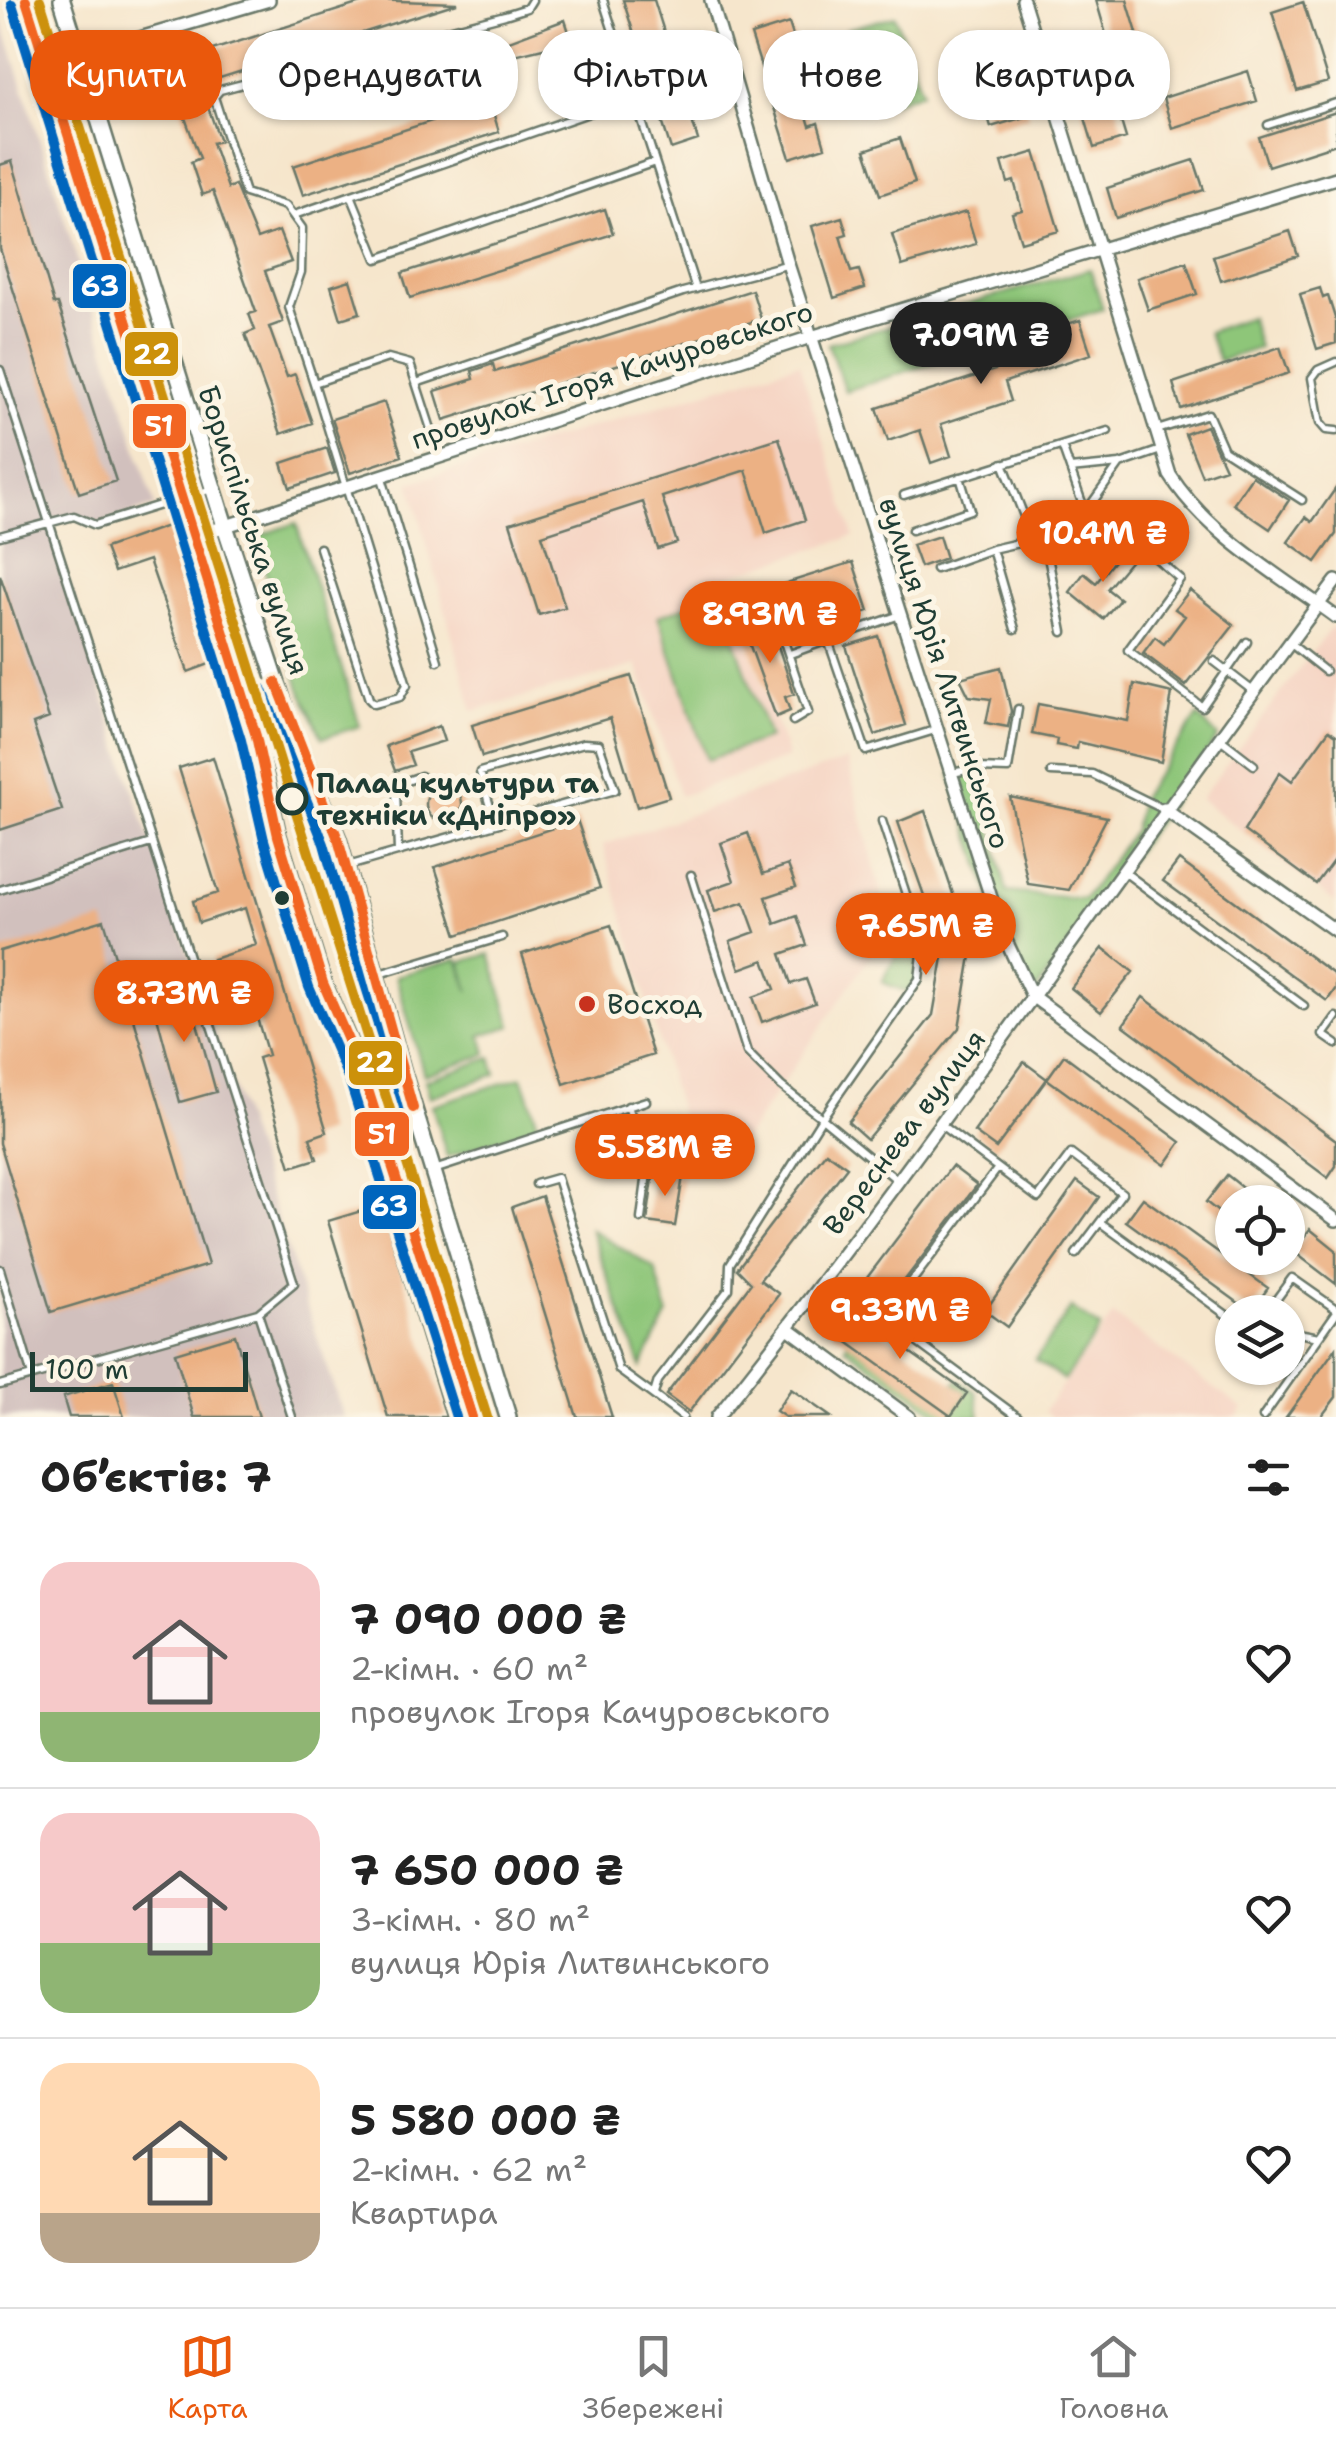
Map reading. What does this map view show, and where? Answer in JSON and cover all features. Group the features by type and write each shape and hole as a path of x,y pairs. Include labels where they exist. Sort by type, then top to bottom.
{"main road":[{"path":"26,0 35,30"},
{"name":"Бориспільська вулиця","path":"62,0 72,30"},
{"path":"62,120 256,736 278,836 323,983 364,1076 472,1417"},
{"name":"Бориспільська вулиця","path":"100,120 225,526 290,722 346,866 432,1170 508,1417"}],"street":[{"path":"168,30 269,0"},
{"name":"вулиця Юрія Литвинського","path":"710,0 788,264 936,729 1002,932 1032,996 1336,1220"},
{"path":"1023,0 1170,475 1186,500 1336,617"},
{"name":"провулок Ігоря Качуровського","path":"192,537 811,337 1336,178"},
{"name":"Вереснева вулиця","path":"717,1417 898,1181 1164,809 1336,581"},
{"path":"1164,809 1334,925"},
{"path":"788,1328 909,1417"}],"lane":[{"path":"320,548 368,699 374,704 400,697 408,685 289,307 304,252 302,228 294,214 275,200 245,193 215,108 220,90 505,15 526,8 532,0"},
{"path":"603,0 612,30"},
{"path":"1268,125 1336,102"},
{"path":"294,214 569,120"},
{"path":"640,120 696,289"},
{"path":"351,196 377,258 655,162"},
{"path":"419,382 696,289 788,264"},
{"path":"314,383 399,357 410,364 419,382 440,457"},
{"path":"1336,362 1318,370 1312,378 1320,423 1326,430 1336,430"},
{"path":"0,370 294,1283 258,1312 0,1385"},
{"path":"1156,431 1208,414 1224,450 1302,500"},
{"path":"904,495 1108,430"},
{"path":"1062,446 1086,514"},
{"path":"1070,469 1120,464 1162,450"},
{"path":"1002,462 1033,539"},
{"path":"936,569 992,549 1072,531 1120,464"},
{"path":"381,476 438,661"},
{"path":"912,530 970,510 960,476"},
{"path":"0,536 74,516 95,524 213,488"},
{"path":"1044,537 1063,632"},
{"path":"992,549 1016,630"},
{"path":"1150,553 1180,580 1128,650 1202,707 1246,642"},
{"path":"744,610 764,602 771,605 808,712 792,721"},
{"path":"790,654 900,615"},
{"path":"828,640 866,751 936,729"},
{"path":"1291,644 1326,671"},
{"path":"1214,662 1254,692"},
{"path":"951,774 978,768 1008,770 1018,710"},
{"path":"1218,737 1254,765"},
{"path":"346,866 398,852 614,790 599,744 584,742 480,772 495,824"},
{"path":"1051,772 1092,774 1164,809"},
{"path":"398,852 396,791 401,783 421,776"},
{"path":"654,1394 658,1381 729,1289 730,1264 822,1118 919,979 924,946 882,820"},
{"path":"0,890 151,844"},
{"path":"1122,870 1304,1006"},
{"path":"691,875 748,1052 781,1086 898,1181"},
{"path":"375,975 502,937"},
{"path":"1336,1017 1324,1035 1336,1044"},
{"path":"432,1170 646,1100"},
{"path":"628,1106 648,1165 641,1219"},
{"path":"940,1124 1038,1198 1071,1154 1122,1193 1076,1254"},
{"path":"998,1168 884,1318 1018,1417"},
{"path":"536,1184 557,1178 619,1370 642,1391 654,1394 683,1417"},
{"path":"1100,1222 1215,1307"},
{"path":"0,1270 32,1376"},
{"path":"1263,1417 1336,1311 1292,1278 1280,1295"},
{"path":"258,1312 292,1417"},
{"path":"1305,1334 1319,1337"}],"shaded area":[{"path":"0,14 30,120 33,120 155,506 95,525 74,516 50,520 121,753 344,1417 0,1417"},
{"path":"799,363 854,536 725,577 788,758 680,796 637,665 473,711 410,483"},
{"path":"1331,627 1336,630 1336,903 1200,799"},
{"path":"847,760 890,928 723,1169 688,1143 603,845"},
{"path":"1113,1315 1243,1409 1237,1417 1052,1417 1044,1411"}],"green space":[{"path":"895,16 900,30 847,30"},
{"path":"1090,269 1103,309 845,391 828,344"},
{"path":"1250,317 1259,348 1219,361 1208,332"},
{"path":"296,523 360,726 322,738 300,689 255,537"},
{"path":"719,595 769,738 707,760 658,616"},
{"path":"1198,716 1218,737 1032,996 1002,932 951,774 977,768 1007,892 1084,899 1134,830 1141,797"},
{"path":"914,920 922,957 911,994 882,982"},
{"path":"490,954 512,1026 481,1035 487,1054 424,1075 396,976 458,959 469,991 461,962"},
{"path":"491,1058 496,1074 430,1097 425,1080"},
{"path":"522,1077 539,1126 447,1157 432,1105"},
{"path":"590,1229 655,1269 668,1314 641,1367"},
{"path":"1071,1308 1100,1328 1064,1380 1035,1360"},
{"path":"847,1342 951,1415 967,1393 955,1384 958,1380 976,1392 980,1417 943,1417 845,1347"}],"building":[{"path":"370,0 457,3 372,30 275,30"},
{"path":"623,0 654,0 663,30 633,30"},
{"path":"1096,0 1127,0 1136,30 1105,30"},
{"path":"1303,2 1328,82 1297,91 1272,12"},
{"path":"565,20 568,30 538,30"},
{"path":"789,23 791,30 767,30"},
{"path":"538,30 538,49 518,54 518,38"},
{"path":"763,31 763,73 751,35"},
{"path":"242,41 242,71 222,77 222,47"},
{"path":"1248,71 1257,101 1172,128 1170,96"},
{"path":"1336,112 1336,144 1268,166 1259,137"},
{"path":"186,120 213,120 220,141 212,143 228,188 235,185 257,239 279,231 291,262 265,271 283,322 269,327 287,377 295,374 312,423 281,434 245,334 255,330 249,314 256,312 213,191 202,195 191,162 200,158"},
{"path":"435,120 495,120 499,132 303,195 293,166"},
{"path":"662,120 692,120 698,140 671,149"},
{"path":"778,120 808,120 810,126 818,123 825,147 790,158"},
{"path":"989,120 1015,120 991,127"},
{"path":"1086,120 1121,120 1126,138 1094,148"},
{"path":"900,138 915,183 880,195 865,150"},
{"path":"1035,152 1059,231 1021,242 1012,213 1022,210 1014,181 1008,183 1002,162"},
{"path":"1194,160 1204,190 1116,218 1107,188"},
{"path":"12,161 54,304 58,304 116,481 79,493 0,249 0,165"},
{"path":"605,209 613,234 410,298 402,273"},
{"path":"966,212 976,244 902,266 892,234"},
{"path":"842,217 847,234 840,236 851,272 859,270 865,288 834,298 812,226"},
{"path":"1290,231 1298,256 1221,281 1213,256"},
{"path":"1186,262 1197,294 1148,310 1137,278"},
{"path":"350,280 360,313 341,319 331,286"},
{"path":"1320,288 1323,298 1328,296 1336,321 1336,343 1317,349 1300,294"},
{"path":"752,290 761,319 444,420 435,391 474,379 472,371 493,364 495,372"},
{"path":"1080,320 1091,354 1005,382 1011,401 941,424 951,456 931,463 920,430 888,441 877,408 995,370 988,349"},
{"path":"1280,347 1289,373 1181,409 1173,383"},
{"path":"384,402 402,456 350,473 332,419"},
{"path":"1206,426 1225,468 1202,476 1185,434"},
{"path":"779,438 805,520 766,533 746,470 662,497 677,543 658,549 643,502 542,535 565,607 539,615 510,523"},
{"path":"327,448 335,473 290,488 282,463"},
{"path":"1252,476 1289,500 1270,529 1233,504"},
{"path":"1336,488 1336,534 1316,562 1288,542 1306,517 1312,522"},
{"path":"167,526 215,662 188,672 149,560 114,572 105,548"},
{"path":"939,536 946,558 920,567 912,545"},
{"path":"1128,544 1138,552 1107,589 1120,599 1103,619 1070,592 1084,573 1096,583"},
{"path":"853,562 869,611 799,633 783,584"},
{"path":"0,575 49,718 33,724 62,810 0,830"},
{"path":"1190,590 1234,625 1186,686 1143,653 1155,637 1164,644 1185,616 1175,609"},
{"path":"757,619 763,634 773,631 794,694 785,697 790,711 776,717 742,624"},
{"path":"878,636 906,725 875,735 846,646"},
{"path":"1001,667 1011,711 1008,727 986,723 991,699 969,696 960,678"},
{"path":"631,676 669,797 637,807 610,718 482,757 472,725"},
{"path":"1134,684 1172,693 1161,762 1078,742 1077,749 1056,745 1057,739 1032,734 1038,704 1128,721"},
{"path":"439,726 444,741 408,752 413,765 395,771 386,746"},
{"path":"1329,730 1336,735 1336,857 1316,884 1244,831 1280,772 1292,781"},
{"path":"213,757 327,1132 310,1138 317,1159 291,1167 258,1058 268,1055 244,975 220,983 213,959 256,945 245,908 199,923 193,901 218,893 179,768"},
{"path":"444,786 457,791 462,804 457,817 444,822 431,817 426,804 431,791"},
{"path":"1010,797 1107,817 1069,890 1028,884"},
{"path":"925,811 972,950 959,1028 867,1139 848,1122 933,1015 944,952 898,822"},
{"path":"577,820 600,888 457,935 435,867"},
{"path":"748,833 763,874 788,865 796,887 766,897 775,924 797,916 807,945 781,954 791,984 806,979 815,1003 762,1022 753,997 775,989 764,960 740,969 730,941 755,932 744,902 715,912 708,890 734,881 721,843"},
{"path":"1179,860 1336,976 1336,988 1327,1001 1163,881"},
{"path":"104,920 208,1265 51,1312 0,1143 0,951"},
{"name":"Восход","path":"611,925 653,1055 564,1084 522,954"},
{"path":"1103,948 1133,972 1101,1012 1071,988"},
{"path":"187,987 216,1092 180,1102 152,998"},
{"path":"1143,997 1336,1140 1336,1166 1328,1178 1123,1025"},
{"path":"1064,1055 1181,1142 1165,1165 1047,1079"},
{"path":"1024,1062 1047,1079 996,1148 974,1132"},
{"path":"826,1152 847,1167 760,1280 779,1294 689,1412 666,1395 751,1283 737,1269"},
{"path":"952,1166 977,1185 888,1302 863,1283"},
{"path":"654,1171 683,1176 675,1226 647,1222"},
{"path":"1227,1175 1240,1185 1219,1185"},
{"path":"1077,1181 1099,1197 1007,1327 985,1311"},
{"path":"1215,1190 1215,1209 1206,1202"},
{"path":"542,1196 612,1417 577,1417 512,1207"},
{"path":"1143,1198 1215,1250 1215,1275 1250,1275 1268,1288 1263,1295 1228,1295 1126,1221"},
{"path":"381,1205 446,1417 388,1417 328,1221"},
{"path":"1310,1229 1336,1250 1336,1284 1305,1260 1305,1235"},
{"path":"848,1308 967,1393 951,1416 832,1331"},
{"path":"235,1335 259,1417 194,1417 175,1353"},
{"path":"1336,1348 1336,1397 1321,1417 1286,1417"},
{"path":"113,1382 124,1417 69,1417 63,1397"},
{"path":"791,1389 831,1417 785,1417 776,1411"}],"transit line":[{"name":"51","path":"26,0 256,736 278,836 323,983 364,1077 472,1417"},
{"name":"22","path":"40,0 487,1417"},
{"name":"63","path":"12,4 241,740 264,840 309,987 350,1082 456,1417"},
{"name":"51","path":"276,682 338,839 413,1108"},
{"name":"63","path":"262,688 324,844 399,1112"}],"place":[{"name":"Палац культури та техніки «Дніпро»","path":"292,799"},
{"name":"Восход","path":"587,1004"}]}
